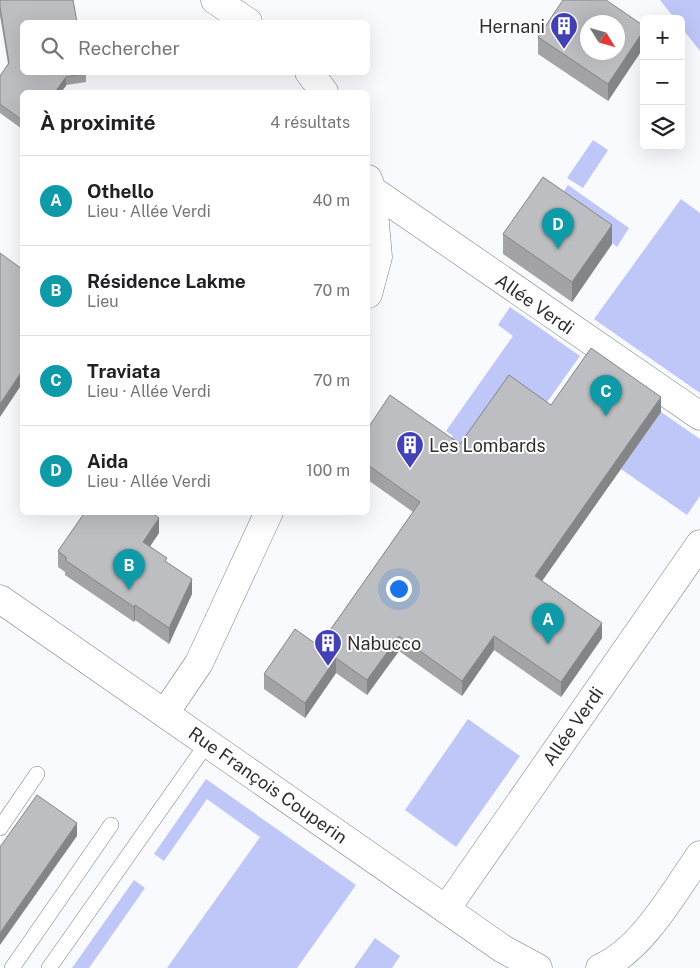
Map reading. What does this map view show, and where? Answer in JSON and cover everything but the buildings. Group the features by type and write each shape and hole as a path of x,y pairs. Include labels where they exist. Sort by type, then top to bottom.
{"street":[{"path":"215,0 245,20"},
{"path":"311,75 322,90"},
{"path":"370,184 378,257 370,287"},
{"name":"Allée Verdi","path":"370,184 700,416"},
{"path":"165,713 199,663 269,515"},
{"name":"Allée Verdi","path":"446,909 700,544"},
{"name":"Rue François Couperin","path":"0,599 504,949 538,968"},
{"path":"600,968 627,951 643,934 700,856"}],"lane":[{"path":"50,968 208,742"},
{"path":"0,828 38,774"},
{"path":"12,968 111,825"}],"shaded area":[{"path":"660,0 700,0 700,51 685,32 685,15 672,15"},
{"path":"593,140 608,150 583,188 567,178"},
{"path":"568,185 629,228 617,247 560,197"},
{"path":"681,199 700,213 700,393 594,319"},
{"path":"510,307 580,356 540,412 460,459 445,448 453,436 446,431 513,336 498,325"},
{"path":"661,412 700,439 700,496 687,515 621,469"},
{"path":"468,719 520,756 456,847 405,810"},
{"path":"206,779 356,885 297,968 167,968 260,837 207,799 164,861 154,854"},
{"path":"134,880 145,888 89,968 72,968"},
{"path":"375,938 400,956 392,968 354,968"}],"place":[{"name":"Hernani","path":"564,50"},
{"name":"Aida","path":"558,249"},
{"name":"Traviata","path":"606,416"},
{"name":"Les Lombards","path":"410,469"},
{"name":"Résidence Lakme","path":"129,590"},
{"name":"Othello","path":"548,644"},
{"name":"Nabucco","path":"328,667"}]}
